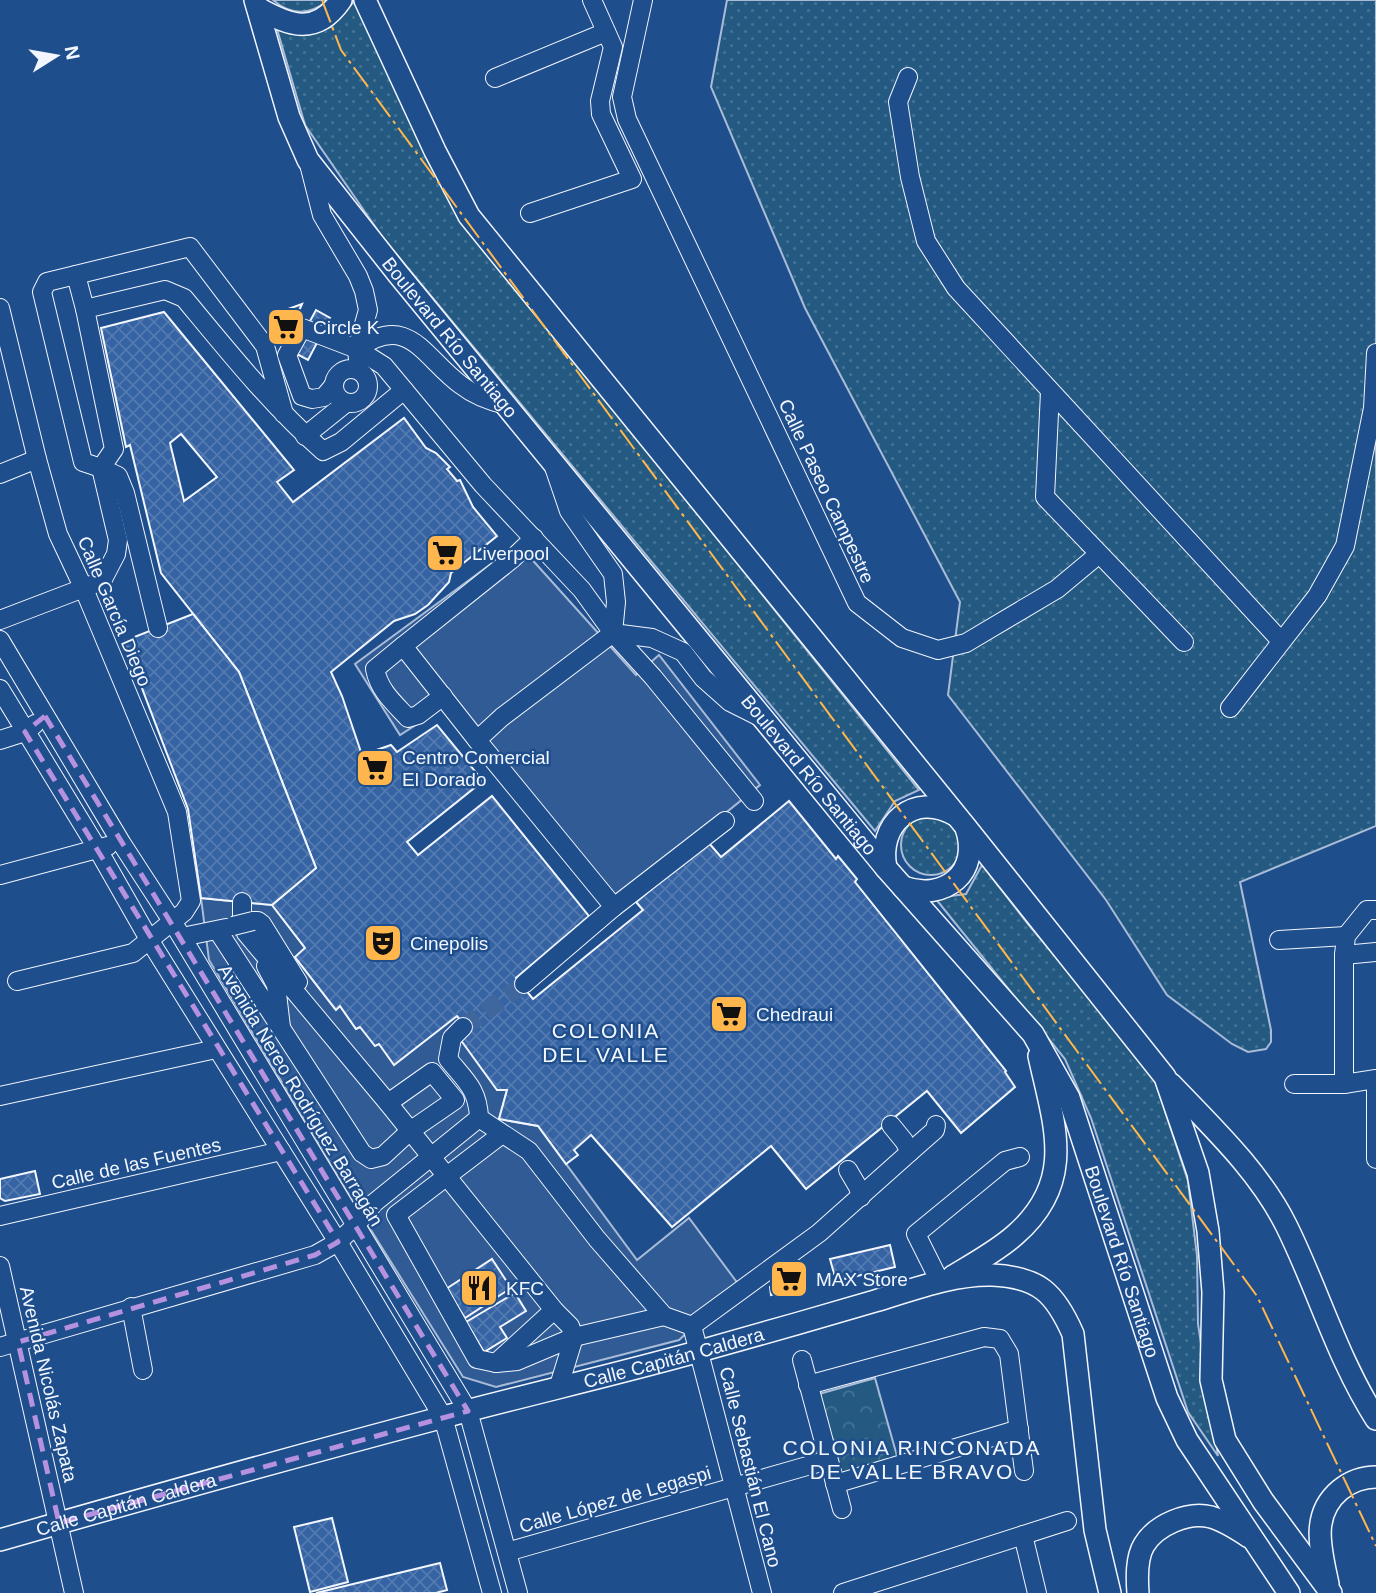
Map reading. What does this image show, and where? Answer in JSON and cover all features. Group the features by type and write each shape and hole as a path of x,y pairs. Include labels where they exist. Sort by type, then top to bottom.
{"main road":[{"path":"257,4 282,22 298,25 314,23 328,15 341,0"},
{"path":"365,0 435,151 469,216 961,821 1165,1077 1233,1150 1269,1196 1286,1225 1353,1380 1376,1419"},
{"name":"Boulevard Río Santiago","path":"257,4 289,117 308,160 886,868 1033,1034 1069,1098 1167,1398 1187,1440 1289,1593"},
{"path":"886,868 885,842 889,830 897,819 908,812 920,807 946,810 961,821 969,839 967,864 951,884 928,892 903,887"},
{"path":"942,1281 1015,1236 1046,1199 1054,1177 1055,1126 1033,1034"},
{"path":"1165,1077 1198,1173 1208,1231 1213,1293 1211,1381 1225,1440 1263,1501 1330,1592"},
{"name":"Calle Capitán Caldera","path":"0,1540 443,1417 558,1390 700,1351 942,1281 990,1275 1017,1278 1040,1287 1054,1298 1073,1334 1095,1530 1110,1593"},
{"path":"1330,1592 1319,1534 1321,1516 1330,1498 1358,1479 1376,1477"},
{"path":"1138,1593 1139,1559 1144,1545 1163,1527 1178,1520 1193,1515 1209,1516 1228,1523 1257,1542"}],"street":[{"path":"530,213 632,179 601,114 600,100 613,47 592,0"},
{"name":"Calle Paseo Campestre","path":"643,0 622,97 626,118 857,603 902,638 938,650 966,642 1057,589 1099,554"},
{"path":"495,78 606,32"},
{"path":"908,77 898,103 911,177 926,241 956,288 1281,642"},
{"path":"308,160 322,215 358,276 364,292 368,310 357,349 359,370"},
{"path":"159,628 125,493 118,475 83,462 42,292 47,282 190,247 265,346 284,414"},
{"path":"0,620 102,581 116,554 118,540 101,468 114,449 76,275"},
{"path":"85,309 165,290 184,298 262,392 323,451 341,442 404,390"},
{"name":"Calle García Diego","path":"0,312 58,534 84,589 177,812 191,901 184,912 172,921"},
{"path":"305,436 346,403 363,399 369,389 367,378 353,368 338,374 334,385 324,397 312,399 302,396 287,355 302,328 357,349 384,366 483,485 582,590 613,633 653,677 754,801"},
{"path":"357,349 379,336 399,335 412,340 460,384 481,398 506,405"},
{"path":"1230,708 1317,596 1345,546 1373,408 1376,353"},
{"path":"334,385 337,396 346,403"},
{"path":"1050,393 1045,497 1184,642"},
{"path":"75,430 89,419 96,418 108,423"},
{"path":"0,474 37,459"},
{"path":"551,460 569,511 613,574 617,602 613,633"},
{"path":"443,696 418,716 408,718 386,695 377,681 375,669 534,538"},
{"path":"477,740 502,717 613,633 652,638 683,652 704,678 730,702 766,720"},
{"name":"Avenida Nereo Rodríguez Barragán","path":"0,640 468,1411 518,1593"},
{"path":"403,646 614,907"},
{"path":"0,689 150,941 338,1242 443,1417 492,1593"},
{"path":"0,740 25,732 45,716"},
{"path":"524,984 614,907 725,821"},
{"path":"0,875 97,848 122,844"},
{"path":"281,1031 276,985 267,966 238,933 236,901 246,933 554,1310 570,1326 574,1337 558,1390"},
{"path":"1344,1084 1343,955 1346,936 1372,910"},
{"path":"182,937 258,920 293,971 313,1013"},
{"path":"17,982 133,953 172,921"},
{"path":"226,929 281,1031 362,1153 371,1159 383,1156 410,1132 456,1100 432,1072 388,1104"},
{"path":"1279,940 1346,936"},
{"path":"1343,955 1376,952"},
{"path":"463,1027 452,1038 448,1047 448,1059 474,1090 479,1102 479,1118"},
{"path":"0,1096 216,1049"},
{"path":"1294,1084 1344,1084 1376,1079"},
{"path":"1376,1086 1376,1159"},
{"path":"479,1118 529,1151 597,1239 664,1316"},
{"path":"0,1347 315,1255 338,1242 374,1203 479,1118"},
{"path":"891,1125 910,1153"},
{"path":"502,1134 396,1215 477,1359 496,1363 517,1361 574,1337 664,1316 692,1325 819,1233 910,1153 936,1125"},
{"name":"Calle de las Fuentes","path":"0,1216 281,1150"},
{"path":"942,1281 916,1234 1005,1161 1020,1157"},
{"path":"848,1170 861,1197"},
{"name":"Avenida Nicolás Zapata","path":"0,1266 75,1593"},
{"path":"131,1307 143,1370"},
{"path":"496,1363 554,1310"},
{"name":"Calle Sebastián El Cano","path":"692,1325 762,1593"},
{"path":"808,1385 984,1337 1000,1339 1009,1354 1024,1471"},
{"path":"802,1360 842,1509"},
{"path":"835,1484 1018,1429"},
{"name":"Calle López de Legaspi","path":"507,1552 828,1460"},
{"path":"843,1593 1067,1521"},
{"path":"1023,1535 1037,1593"}],"highlighted area":[{"path":"45,716 468,1411 59,1523 18,1342 315,1255 338,1242 25,732"}],"green space":[{"path":"273,0 328,0 315,9 301,12 287,9"},
{"path":"355,0 459,217 919,790 895,801 875,831 383,238 305,125 277,29 297,33 331,27"},
{"path":"727,0 1376,0 1376,826 1240,882 1271,1030 1271,1042 1266,1049 1248,1052 1232,1044 1167,995 1106,900 948,695 960,602 805,308 711,87"},
{"path":"925,815 937,815 956,828 961,845 959,857 948,870 937,875 925,875 906,862 901,851 901,839 914,820"},
{"path":"982,865 1112,1023 1155,1081 1188,1181 1197,1256 1198,1324 1218,1456 1188,1412 1091,1118 1065,1059 935,898 966,894"},
{"path":"875,1378 899,1463 843,1479 819,1394"}],"shaded area":[{"path":"518,544 636,675 659,655 760,785 607,909 442,708 400,735 355,664"},
{"path":"201,898 272,905 305,948 295,957 335,1009 340,1006 356,1029 360,1027 379,1044 457,1016 470,1031 507,1090 499,1119 538,1126 637,1260 689,1218 739,1285 679,1340 496,1387 463,1377 349,1195 209,960"}],"building":[{"name":"Circle K","path":"302,304 286,340 274,314"},
{"path":"316,310 330,318 308,360 293,352"},
{"name":"Centro Comercial El Dorado","path":"164,312 294,470 277,482 293,502 404,418 426,448 436,453 450,467 447,469 457,481 460,480 473,507 497,536 451,573 449,582 428,605 415,614 394,621 331,672 362,755 391,745 397,752 437,725 483,781 407,842 418,855 492,796 589,916 516,978 533,999 643,910 636,902 708,842 721,857 789,801 836,859 838,856 857,879 855,882 1006,1071 1015,1087 961,1133 927,1091 806,1189 771,1146 672,1227 591,1135 574,1150 578,1155 566,1164 538,1126 499,1119 507,1090 497,1090 460,1039 470,1031 457,1016 394,1065 379,1044 375,1046 360,1027 356,1029 340,1006 336,1010 295,957 305,948 272,905 316,868 239,672 161,573 130,445 126,447 101,328","holes":["181,434 217,477 184,501 170,443"]},
{"path":"193,614 239,672 316,868 272,905 201,898 188,809 124,641"},
{"path":"35,1171 40,1194 5,1201 0,1198 0,1179"},
{"path":"890,1245 895,1267 836,1281 830,1259"},
{"name":"KFC","path":"492,1259 511,1288 465,1318 446,1289"},
{"name":"MAX Store","path":"794,1270 799,1289 771,1295 770,1287"},
{"path":"515,1293 526,1311 500,1327 507,1338 484,1352 466,1322"},
{"path":"332,1518 348,1582 310,1592 294,1527"},
{"path":"440,1563 447,1590 436,1593 316,1593"}],"tunnel":[{"path":"463,1027 524,984"}],"power":[{"path":"322,0 341,50 1257,1296 1376,1546"}],"place":[{"name":"Circle K","path":"286,327"},
{"name":"Liverpool","path":"445,553"},
{"name":"Centro Comercial El Dorado","path":"375,768"},
{"name":"Cinepolis","path":"383,943"},
{"name":"Chedraui","path":"729,1014"},
{"name":"MAX Store","path":"789,1279"},
{"name":"KFC","path":"479,1288"}],"district":[{"name":"COLONIA DEL VALLE","path":"606,1043"},
{"name":"COLONIA RINCONADA DE VALLE BRAVO","path":"912,1460"}]}
